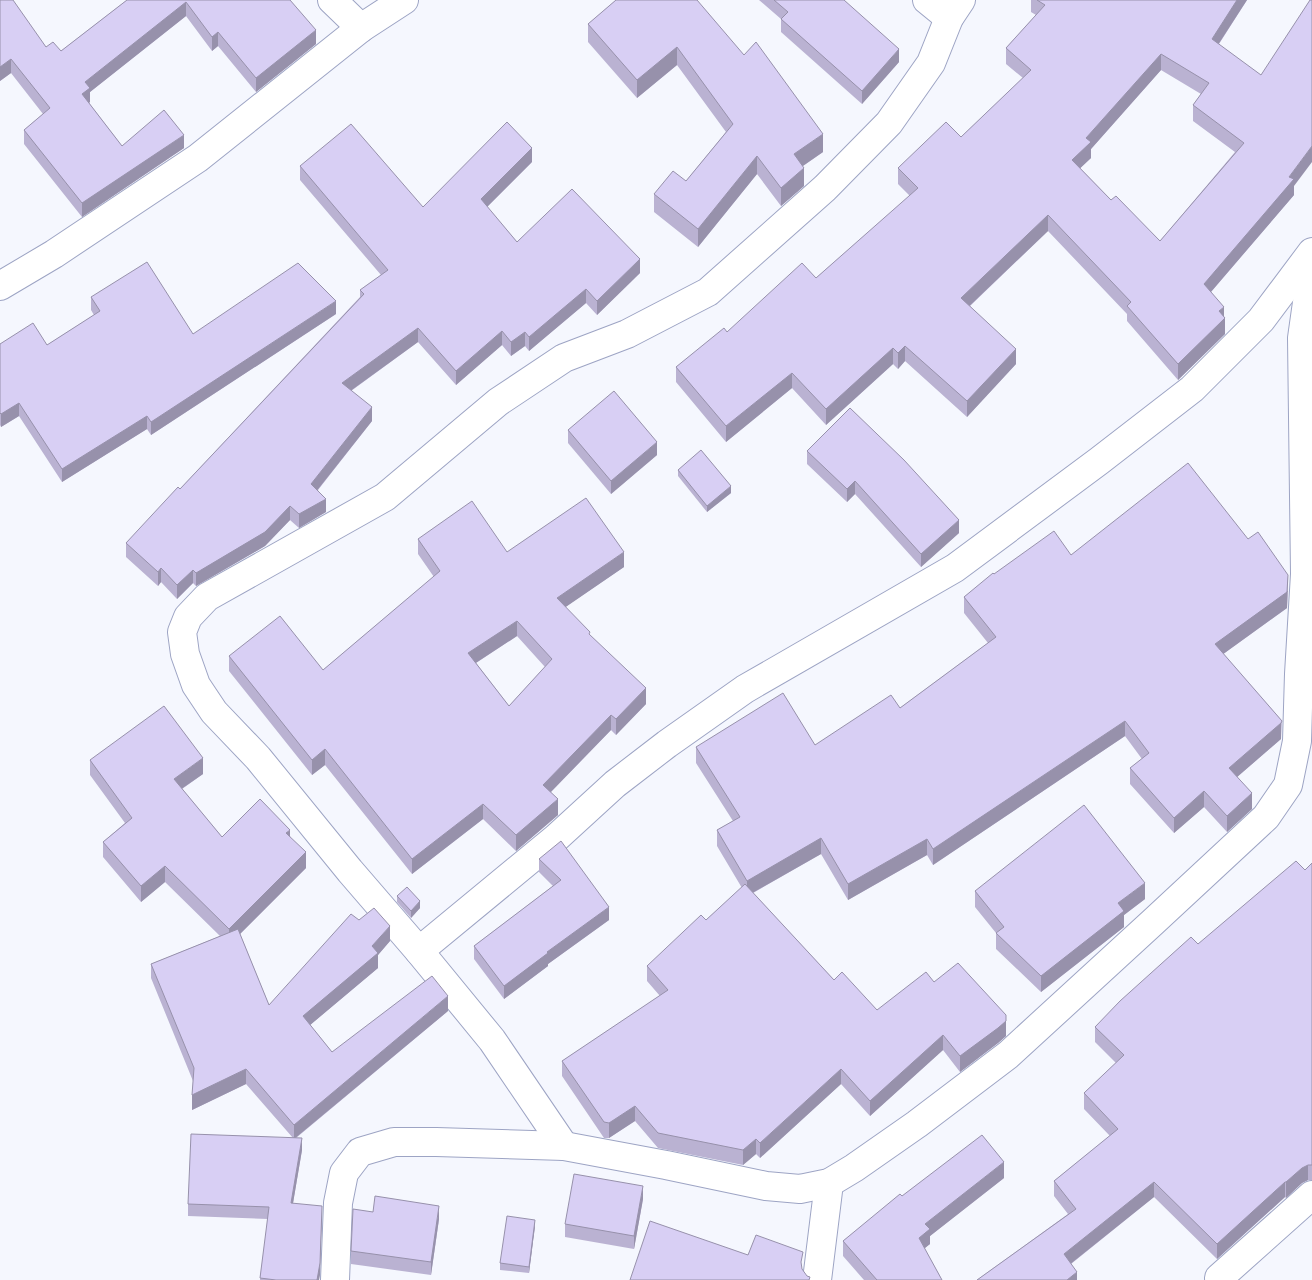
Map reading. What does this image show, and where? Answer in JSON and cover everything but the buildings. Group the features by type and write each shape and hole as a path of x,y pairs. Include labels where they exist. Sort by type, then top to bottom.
{"street":[{"path":"332,0 361,28"},
{"path":"0,286 54,254 198,158 361,28 404,0"},
{"path":"564,1146 492,1040 258,758 214,712 196,685 185,654 182,632 188,617 207,597 385,497 498,402 564,358 627,334 708,292 825,188 889,123 931,63 955,9 927,0"},
{"path":"419,951 556,838 615,784 666,744 745,689 955,568 1192,389 1261,320 1312,252"},
{"path":"335,1280 338,1203 344,1173 360,1152 394,1142 564,1146 766,1186 800,1190 829,1183 854,1168 916,1124 1008,1055 1266,817 1288,785 1297,742 1305,574 1302,338 1312,267"},
{"path":"817,1280 829,1183"},
{"path":"1219,1278 1312,1196"}]}
